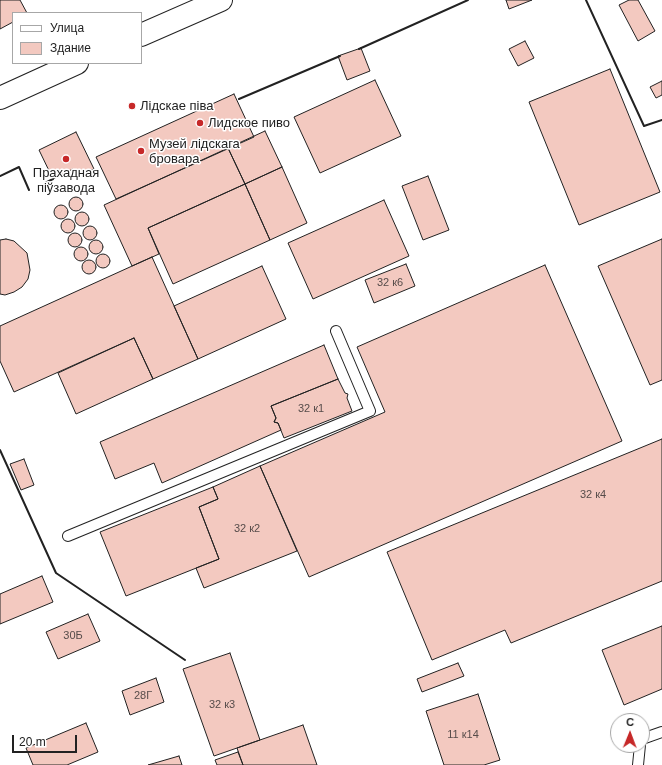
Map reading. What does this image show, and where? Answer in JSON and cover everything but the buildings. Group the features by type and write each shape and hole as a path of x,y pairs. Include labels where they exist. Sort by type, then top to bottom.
{"main road":[{"path":"142,35 221,0"},
{"path":"0,98 75,64"}],"lane":[{"path":"68,536 370,411 336,331"},
{"path":"650,737 662,732"},
{"path":"638,765 639,753"}],"wall":[{"path":"359,49 468,0"},
{"path":"586,0 644,126 662,120"},
{"path":"239,99 340,56"},
{"path":"0,176 19,167 29,190"},
{"path":"45,183 53,179"},
{"path":"0,450 56,573 185,660"}],"place":[{"name":"Лідскае піва","path":"132,106"},
{"name":"Лидское пиво","path":"200,123"},
{"name":"Музей лідскага бровара","path":"141,151"},
{"name":"Прахадная піўзавода","path":"66,159"}]}
